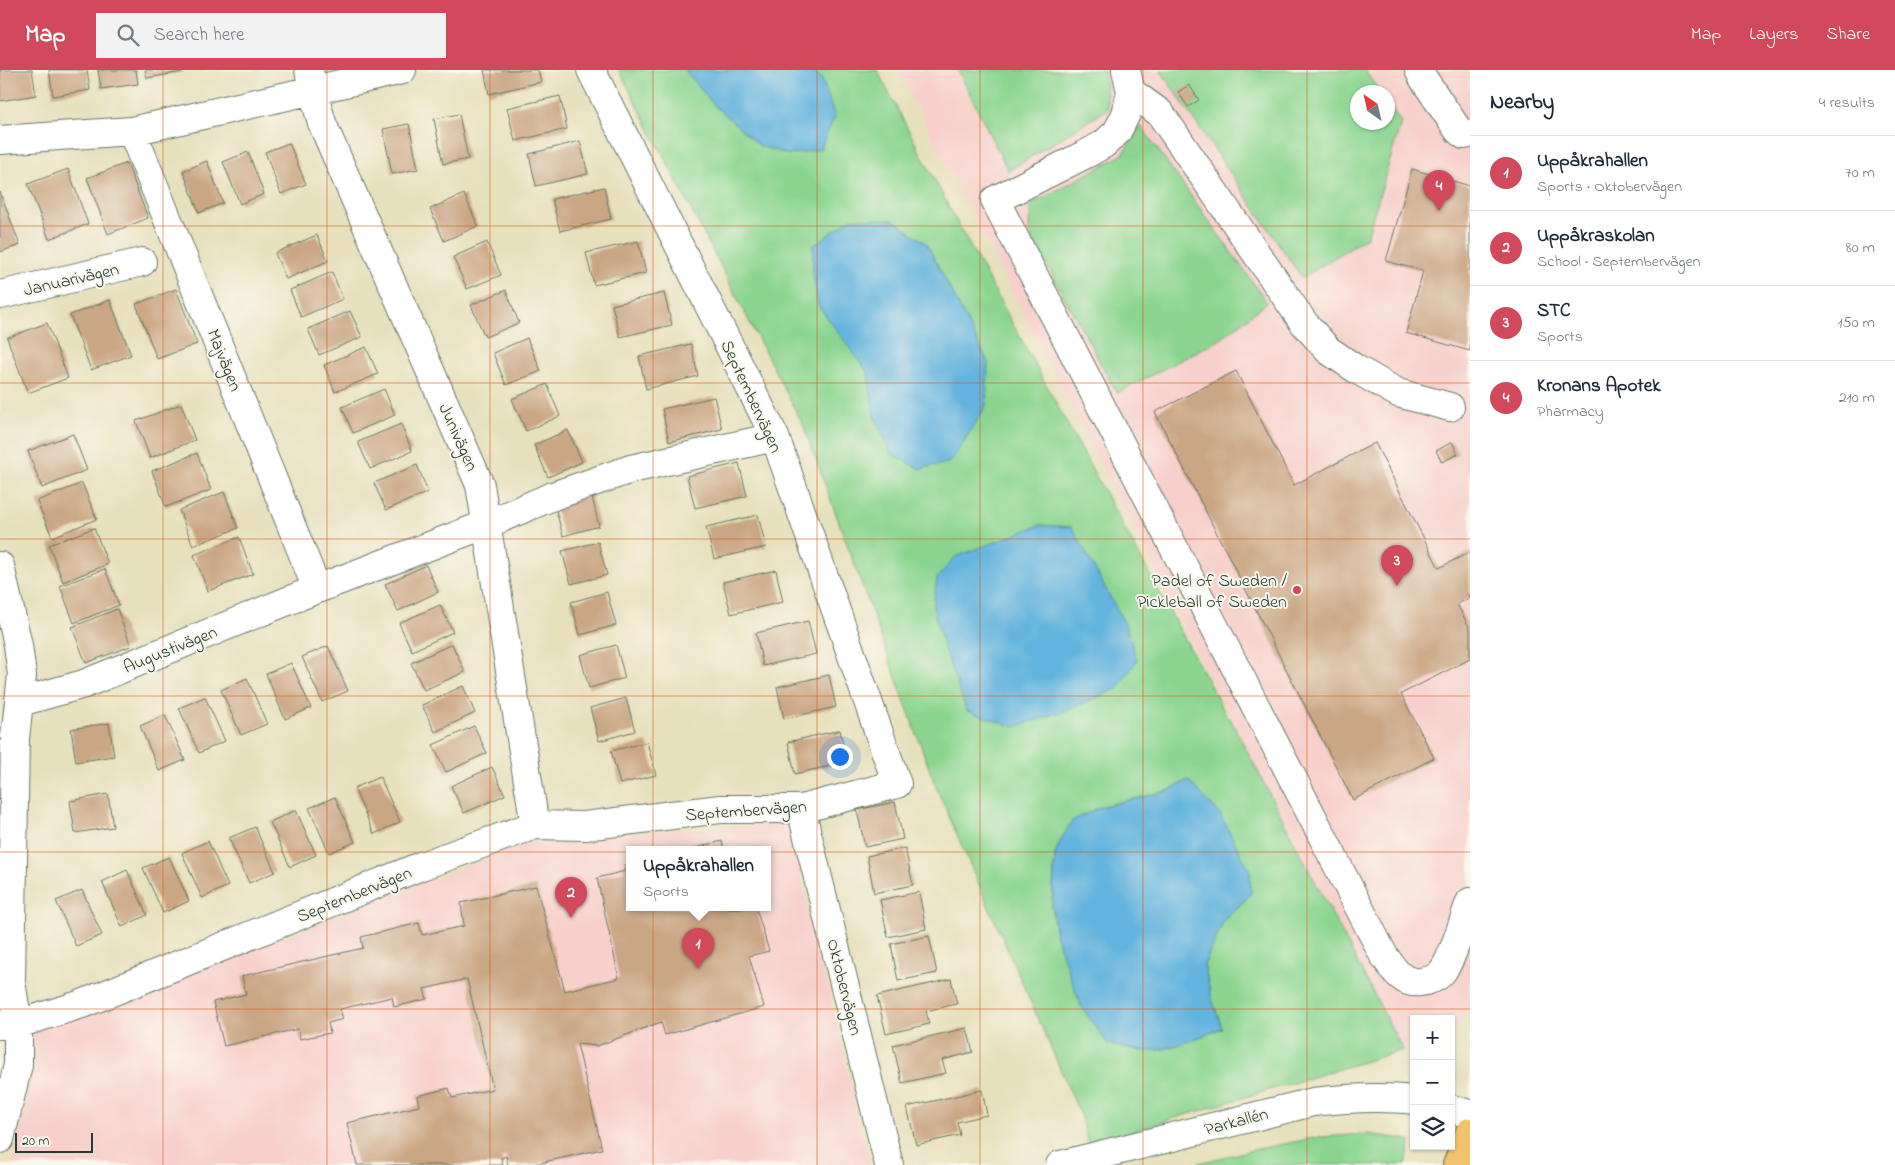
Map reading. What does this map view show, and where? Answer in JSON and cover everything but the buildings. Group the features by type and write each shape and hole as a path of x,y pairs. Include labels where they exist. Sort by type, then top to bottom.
{"main road":[{"path":"1458,1165 1470,1132"}],"street":[{"path":"0,140 132,131 311,80 402,70"},
{"name":"Septembervägen","path":"9,1024 82,1004 421,866 536,825 585,826 720,809 801,809 897,784 775,437 591,70"},
{"path":"1419,70 1458,130 1464,135 1470,134"},
{"name":"Junivägen","path":"311,80 322,123 480,486 536,825"},
{"path":"1128,81 1160,113 1304,323 1328,350 1356,369 1398,392 1450,407"},
{"path":"1128,81 1126,114 1117,132 1104,144 995,200 1383,954 1395,972 1405,980 1417,983 1430,980 1441,973 1449,961 1470,902"},
{"name":"Majvägen","path":"132,131 317,589"},
{"name":"Januarivägen","path":"0,295 142,262"},
{"name":"Augustivägen","path":"20,702 84,684 553,496 631,469 775,437"},
{"path":"0,566 18,645 11,675 20,702 15,738 9,1024 18,1065 0,1139"},
{"name":"Oktobervägen","path":"801,809 889,1165"},
{"name":"Parkallén","path":"1060,1165 1313,1102 1377,1097 1410,1100"},
{"path":"1455,1110 1470,1114"}],"shaded area":[{"path":"898,70 1470,70 1470,1001 1465,1014 1455,1030 1455,1015 1410,1015 1410,1049 1403,1050 1230,718"},
{"path":"789,823 870,1165 14,1165 26,1034 126,998 537,838"}],"green space":[{"path":"619,70 877,70 951,211 1228,718 1230,718 1403,1050 1088,1144 1080,1114 936,787 804,427","holes":["1188,780 1251,894 1224,920 1204,965 1211,996 1222,1028 1183,1043 1152,1051 1108,1044 1081,1006 1056,935 1052,906 1055,854 1061,840 1100,807 1168,791"]},
{"path":"958,70 1104,70 1108,109 1008,171"},
{"path":"1160,70 1365,70 1375,85 1350,85 1350,130 1395,130 1395,114 1401,123 1367,237 1302,278"},
{"path":"1141,126 1267,302 1221,339 1117,393 1029,233 1030,205 1122,155"},
{"path":"1367,1134 1410,1140 1406,1165 1190,1165 1257,1149 1320,1137"}],"water":[{"path":"685,70 813,70 822,79 835,117 820,149 789,155 760,146 715,106"},
{"path":"852,218 894,220 927,244 988,362 986,406 951,462 920,469 891,454 874,416 868,373 818,305 813,274 813,246"},
{"path":"1040,525 1072,527 1125,624 1137,660 1117,689 1065,711 1014,727 967,711 944,649 933,607 937,578 955,557"},
{"path":"1188,780 1220,814 1250,871 1251,894 1224,920 1204,965 1211,996 1222,1028 1183,1043 1152,1051 1108,1044 1081,1006 1056,936 1052,906 1055,854 1072,821 1100,807 1168,791"}],"place":[{"name":"Kronans Apotek","path":"1439,211"},
{"name":"STC","path":"1397,586"},
{"name":"Padel of Sweden / Pickleball of Sweden","path":"1297,590"},
{"name":"Uppåkraskolan","path":"571,918"},
{"name":"Uppåkrahallen","path":"698,969"}]}
